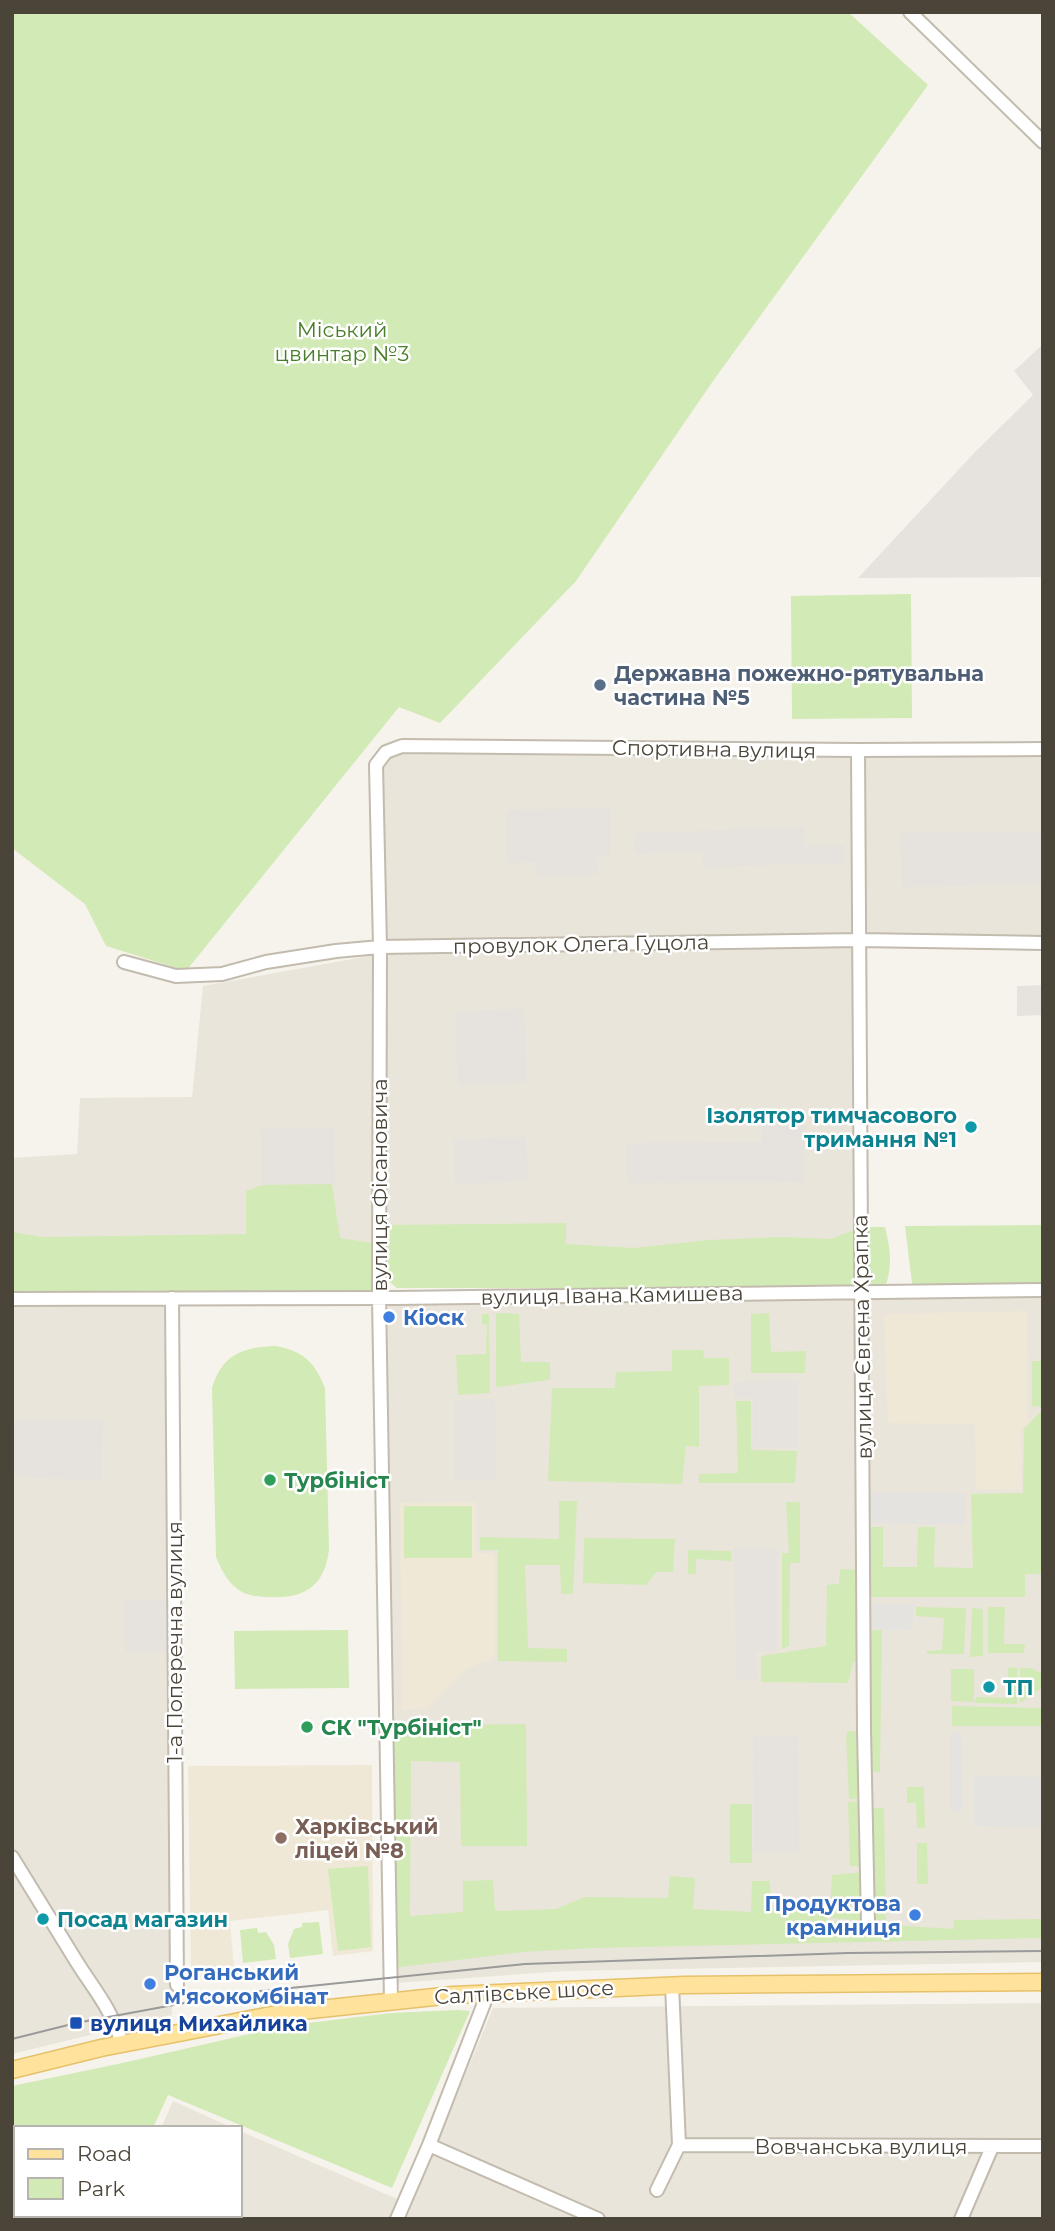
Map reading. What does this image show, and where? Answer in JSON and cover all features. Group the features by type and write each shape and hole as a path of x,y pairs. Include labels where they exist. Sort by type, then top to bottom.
{"main road":[{"name":"Салтівське шосе","path":"12,2070 122,2044 282,2013 391,2001 488,1993 672,1985 1043,1982"}],"street":[{"path":"910,12 1043,142"},
{"name":"Спортивна вулиця","path":"386,752 402,746 1043,749"},
{"name":"вулиця Євгена Храпка","path":"858,750 864,1730 868,1923"},
{"name":"вулиця Фісановича","path":"386,752 376,765 380,947 379,1298 391,2001"},
{"name":"провулок Олега Гуцола","path":"124,962 176,976 222,974 266,962 380,947 859,940 1043,943"},
{"name":"вулиця Івана Камишева","path":"12,1299 379,1298 1043,1290"},
{"name":"1-а Поперечна вулиця","path":"172,1298 177,1985"},
{"path":"12,1857 79,1966 100,1994 116,2024 122,2044"},
{"path":"657,2190 679,2145 672,1985"},
{"path":"397,2219 488,1993"},
{"path":"429,2145 598,2219"},
{"name":"Вовчанська вулиця","path":"679,2145 1043,2146"},
{"path":"961,2219 992,2147"}],"shaded area":[{"path":"1043,344 1043,577 858,578 975,452 1033,395 1014,371"},
{"path":"402,750 1043,750 1043,936 853,937 856,1252 12,1260 12,1158 77,1154 80,1098 192,1097 203,986 386,953 379,765 388,756"},
{"path":"611,808 610,856 597,857 597,875 537,876 536,862 507,863 507,810"},
{"path":"804,827 805,846 844,845 845,863 703,867 702,852 635,854 635,833"},
{"path":"1043,831 1043,884 902,887 900,833"},
{"path":"1043,985 1043,1015 1017,1016 1017,986"},
{"path":"524,1009 527,1082 458,1085 455,1011"},
{"path":"762,1121 804,1121 804,1182 627,1183 626,1143 762,1142"},
{"path":"334,1128 335,1184 262,1185 261,1129"},
{"path":"526,1137 528,1181 455,1184 454,1139"},
{"path":"1043,1297 1043,1962 566,1971 395,1983 384,1305"},
{"path":"164,1304 172,2015 12,2054 12,1306"},
{"path":"1027,1311 1028,1424 1021,1427 1022,1490 976,1489 975,1424 888,1423 884,1314"},
{"path":"797,1381 797,1448 753,1447 753,1399 734,1398 734,1382"},
{"path":"495,1399 496,1480 454,1481 454,1401"},
{"path":"103,1419 101,1480 12,1477 12,1420"},
{"path":"868,1492 965,1493 966,1525 869,1523"},
{"path":"476,1502 476,1553 495,1553 495,1658 466,1669 428,1708 402,1710 400,1503"},
{"path":"734,1549 778,1549 778,1651 756,1651 757,1680 736,1680"},
{"path":"167,1600 168,1651 125,1652 124,1601"},
{"path":"870,1604 913,1604 913,1630 870,1629"},
{"path":"949,1733 962,1733 963,1811 949,1811"},
{"path":"753,1735 798,1735 799,1852 754,1852"},
{"name":"Харківський ліцей №8","path":"372,1765 373,1951 333,1956 328,1910 230,1921 234,1968 191,1975 188,1766"},
{"path":"974,1776 1043,1777 1043,1827 974,1826"},
{"path":"1043,2003 1043,2219 121,2219 242,2217 242,2132 411,2205 493,2008"},
{"path":"173,2101 229,2126 162,2126"},
{"path":"12,2192 14,2217 93,2219 12,2219"}],"green space":[{"name":"Міський цвинтар №3","path":"12,12 848,12 928,85 713,381 576,581 440,723 399,707 186,971 106,946 85,904 12,848"},
{"path":"911,594 912,718 792,719 791,596"},
{"path":"332,1184 340,1238 372,1243 373,1280 370,1298 12,1299 12,1232 42,1237 246,1234 246,1191 262,1185"},
{"path":"566,1223 566,1244 633,1248 709,1240 783,1237 831,1239 861,1227 885,1227 890,1268 883,1292 566,1296 566,1288 397,1288 387,1280 388,1225"},
{"path":"1043,1225 1043,1290 913,1291 905,1226"},
{"path":"496,1313 519,1314 521,1362 550,1362 550,1380 496,1387"},
{"path":"769,1313 771,1352 806,1351 805,1373 751,1373 751,1314"},
{"path":"482,1314 489,1314 490,1393 458,1395 456,1355 486,1354 487,1325 482,1324"},
{"name":"Турбініст","path":"276,1346 294,1351 307,1359 317,1371 325,1388 329,1549 323,1572 311,1588 293,1596 262,1597 237,1589 223,1572 216,1557 212,1388 221,1368 235,1355 253,1348"},
{"path":"672,1350 703,1350 704,1358 729,1358 729,1385 699,1386 699,1447 686,1446 682,1484 548,1481 552,1388 615,1388 616,1372 672,1371"},
{"path":"1032,1361 1043,1361 1043,1409 1039,1406 1032,1407"},
{"path":"736,1401 751,1401 751,1450 797,1451 795,1483 699,1483 699,1474 738,1473"},
{"path":"1040,1412 1043,1414 1043,1574 1025,1574 1025,1597 869,1597 869,1527 883,1527 883,1567 917,1567 918,1527 935,1527 934,1567 973,1568 971,1494 1023,1493 1024,1429"},
{"path":"559,1501 577,1501 573,1594 561,1594 560,1565 525,1565 528,1648 567,1649 567,1662 498,1661 498,1550 480,1550 480,1537 559,1539"},
{"path":"786,1502 800,1502 800,1563 790,1563 789,1646 782,1649 782,1553 789,1553"},
{"path":"404,1506 472,1506 472,1558 404,1558"},
{"path":"584,1538 675,1539 673,1572 656,1572 646,1585 583,1583"},
{"path":"688,1550 731,1551 732,1561 696,1559 696,1574 688,1574"},
{"path":"840,1569 860,1570 859,1659 853,1663 848,1683 761,1682 761,1656 826,1646 827,1585 839,1584"},
{"path":"916,1607 966,1608 964,1654 927,1654 927,1651 942,1650 944,1618 916,1616"},
{"path":"988,1607 1005,1607 1004,1644 1025,1644 1024,1653 988,1653"},
{"path":"972,1608 983,1609 983,1656 970,1657"},
{"path":"348,1630 349,1688 235,1689 234,1631"},
{"path":"871,1630 882,1630 880,1772 870,1771"},
{"path":"1017,1667 1017,1704 975,1703 976,1697 1008,1698 1008,1668"},
{"path":"1020,1668 1031,1668 1043,1674 1043,1687 1020,1703"},
{"path":"951,1669 974,1669 974,1702 951,1701"},
{"path":"952,1706 1043,1708 1043,1726 952,1726"},
{"path":"526,1724 527,1846 461,1846 460,1762 411,1761 410,1916 463,1912 463,1881 493,1880 495,1910 501,1911 556,1909 585,1897 668,1898 670,1876 695,1878 693,1909 751,1912 752,1881 770,1881 771,1910 826,1909 827,1921 954,1929 954,1920 1043,1919 1043,1938 592,1948 523,1952 392,1968 391,1735 411,1734 436,1725"},
{"path":"848,1731 863,1732 863,1798 849,1799"},
{"path":"907,1787 924,1787 925,1828 917,1828 916,1803 907,1803"},
{"path":"864,1801 865,1866 850,1866 848,1802"},
{"path":"730,1804 752,1804 752,1863 730,1863"},
{"path":"872,1808 884,1808 886,1920 875,1920"},
{"path":"917,1843 927,1843 928,1884 917,1884"},
{"path":"368,1866 371,1947 338,1951 328,1869"},
{"path":"864,1872 865,1921 830,1918 832,1875"},
{"path":"319,1922 323,1954 290,1958 288,1944 294,1929 302,1927 302,1923"},
{"path":"257,1928 258,1933 266,1932 274,1945 276,1959 243,1963 240,1930"},
{"path":"470,2011 392,2188 168,2095 154,2126 14,2126 12,2184 12,2086 284,2026 391,2013"}],"tram line":[{"path":"12,2039 76,2023 233,1994 525,1964 848,1953 1043,1951"}],"place":[{"name":"Державна пожежно-рятувальна частина №5","path":"600,685"},
{"name":"Ізолятор тимчасового тримання №1","path":"971,1127"},
{"name":"Кіоск","path":"389,1317"},
{"name":"Турбініст","path":"270,1480"},
{"name":"ТП","path":"989,1687"},
{"name":"СК \"Турбініст\"","path":"307,1727"},
{"name":"Харківський ліцей №8","path":"281,1838"},
{"name":"Продуктова крамниця","path":"915,1915"},
{"name":"Посад магазин","path":"43,1919"},
{"name":"Роганський м'ясокомбінат","path":"150,1984"},
{"name":"вулиця Михайлика","path":"76,2023"}]}
